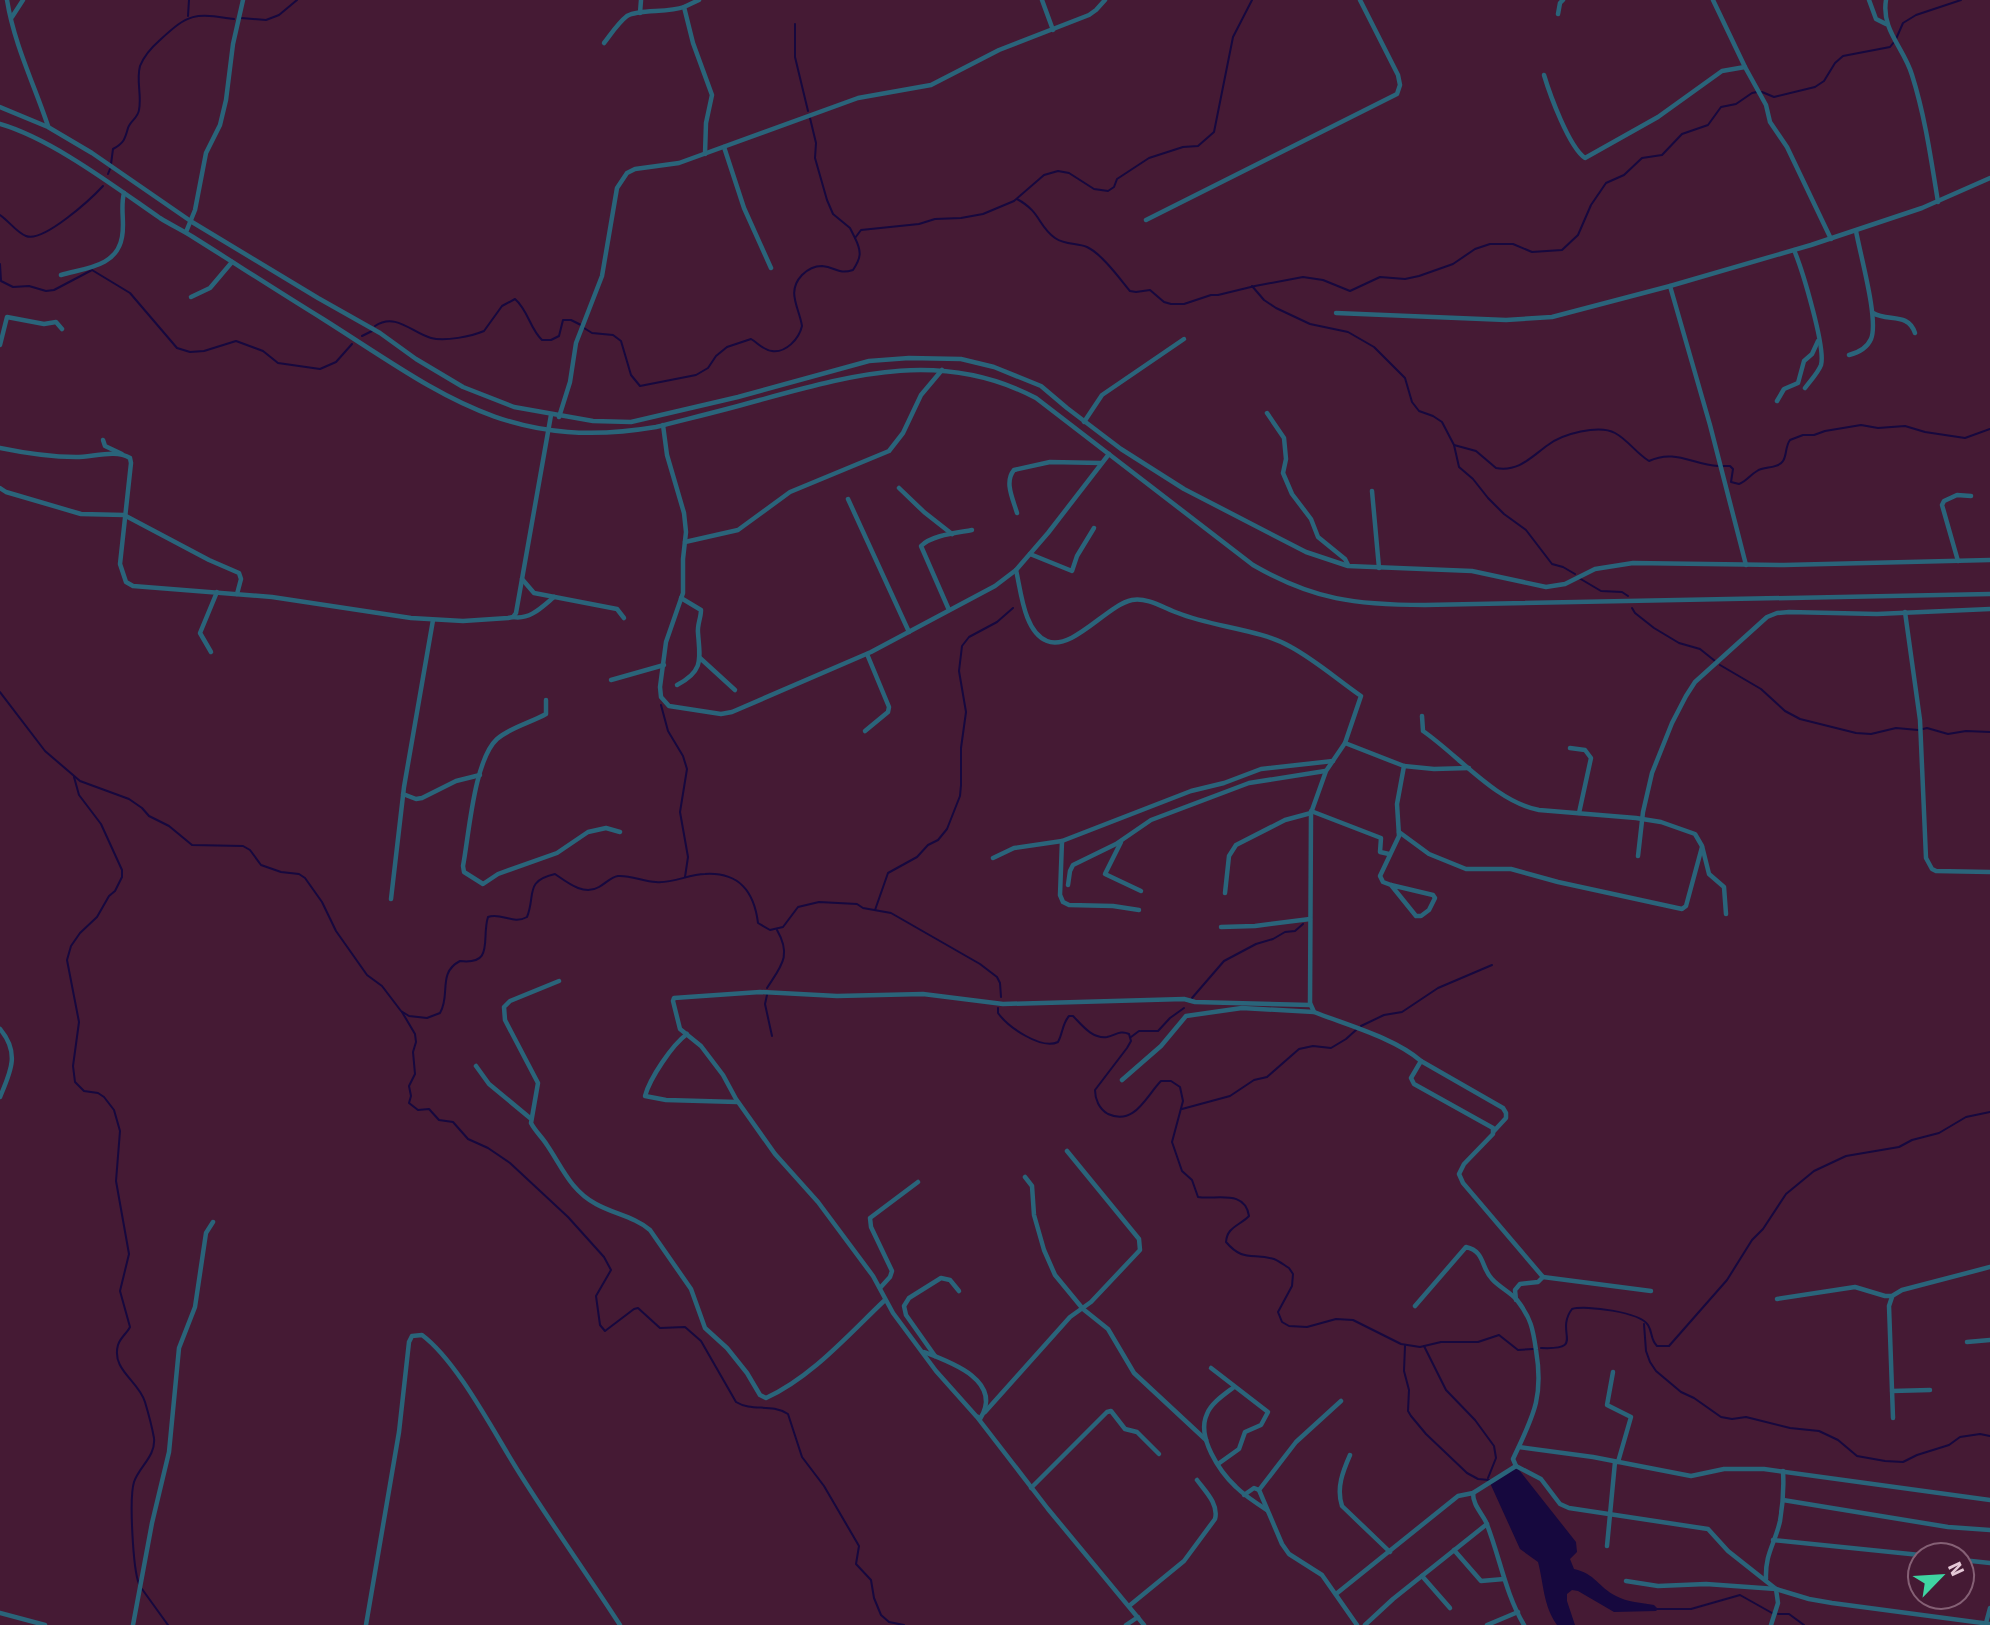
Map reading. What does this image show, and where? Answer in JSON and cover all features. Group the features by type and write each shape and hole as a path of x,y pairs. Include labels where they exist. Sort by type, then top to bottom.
{"street":[{"path":"7,0 23,62 35,87 48,127"},
{"path":"11,17 23,0"},
{"path":"186,232 191,222 206,153 220,125 243,0"},
{"path":"640,13 641,0"},
{"path":"604,43 627,16 664,12 699,0"},
{"path":"1042,0 1053,30"},
{"path":"559,417 570,382 576,343 602,276 620,181 626,173 635,169 672,165 858,98 931,85 999,50 1093,13 1105,0"},
{"path":"1146,220 1397,94 1400,85 1398,75 1360,0"},
{"path":"1558,15 1563,0"},
{"path":"1713,0 1745,67 1758,87 1770,122 1787,147 1831,239"},
{"path":"1869,0 1876,19 1886,24"},
{"path":"1886,0 1886,24 1911,71 1928,143 1938,202"},
{"path":"684,7 693,43 712,95 706,123 705,154"},
{"path":"1544,75 1562,121 1579,153 1585,158 1658,117 1716,75 1730,68 1745,67"},
{"path":"0,107 48,127 92,153 191,222 380,333 416,359 463,387 490,400 559,417 631,422 738,397 858,363 909,358 961,359 1031,381 1140,462 1184,489 1318,557 1348,566 1472,571 1546,587 1560,585 1595,569 1615,565 1990,560"},
{"path":"0,124 72,160 453,401 496,419 547,431 613,433 663,425 845,378 892,370 942,370 995,380 1027,393 1052,408 1253,565 1311,593 1345,601 1396,605 1461,605 1990,594"},
{"path":"724,147 744,208 771,268"},
{"path":"1336,313 1534,319 1670,286 1831,239 1938,202 1990,178"},
{"path":"61,275 103,263 113,256 122,236 121,204 124,193"},
{"path":"1849,355 1868,344 1872,332 1872,313 1856,231"},
{"path":"1794,250 1800,264 1821,357 1820,366 1805,388"},
{"path":"191,296 210,288 232,262"},
{"path":"1670,286 1746,565"},
{"path":"1872,313 1879,317 1907,321 1915,333"},
{"path":"0,345 7,317 44,324 56,322 62,329"},
{"path":"1084,422 1102,395 1184,339"},
{"path":"1777,401 1784,389 1798,383 1804,361 1812,354 1818,340"},
{"path":"685,542 738,530 790,492 889,451 903,433 921,395 942,370"},
{"path":"1267,413 1284,438 1285,478 1295,498 1311,519 1318,537 1345,559 1348,566"},
{"path":"513,617 516,613 551,415"},
{"path":"663,425 669,464 684,513 685,542 681,598 666,642 660,693 666,704 721,714 732,712 867,654 995,586 1016,570 1030,554 1109,454"},
{"path":"103,440 105,446 130,458 131,463 120,564 126,582 145,588 272,597 379,615 433,620 520,618 538,611 554,597"},
{"path":"0,448 66,456 123,454"},
{"path":"1017,513 1009,482 1010,474 1014,470 1050,462 1101,463"},
{"path":"0,488 81,514 124,515 239,573 241,579 237,594"},
{"path":"899,488 952,534"},
{"path":"1372,491 1379,568"},
{"path":"1958,561 1942,505 1952,497 1971,496"},
{"path":"848,499 909,632"},
{"path":"1030,554 1072,572 1077,556 1094,528"},
{"path":"950,610 921,546 923,542 972,530"},
{"path":"1318,557 1321,549 1329,546"},
{"path":"1016,570 1032,626 1038,635 1051,643 1071,638 1124,603 1135,600 1149,602 1195,619 1273,639 1292,647 1361,696 1345,743 1326,771 1311,812 1310,1006 1314,1012"},
{"path":"521,579 534,593 617,609 624,618"},
{"path":"211,652 200,633 217,592"},
{"path":"677,685 690,677 700,658 698,631 701,610 681,598"},
{"path":"1638,856 1642,819 1652,773 1686,696 1695,682 1759,624 1777,613 1990,609"},
{"path":"1905,612 1920,720 1927,863 1936,871 1990,872"},
{"path":"391,899 403,794 433,620"},
{"path":"865,731 888,712 889,707 867,654"},
{"path":"700,658 734,690"},
{"path":"611,681 664,665"},
{"path":"546,700 546,714 507,732 491,746 480,775 464,872 478,883 487,883 498,874 557,852 588,832 606,828 620,832"},
{"path":"1422,716 1423,731 1497,790 1524,806 1539,810 1642,819 1689,831 1697,836 1709,874 1724,887 1726,914"},
{"path":"1345,743 1404,766 1470,768"},
{"path":"1570,748 1586,750 1591,758 1579,813"},
{"path":"993,858 1014,848 1062,841 1183,794 1252,772 1276,766 1333,761"},
{"path":"1391,885 1416,916 1421,916 1431,907 1435,898 1433,895 1383,882 1380,876 1399,832 1397,804 1404,766"},
{"path":"1068,885 1073,865 1121,841 1151,820 1249,783 1326,771"},
{"path":"403,794 416,799 422,798 456,781 480,775"},
{"path":"1225,893 1228,856 1236,845 1285,820 1311,812 1381,838 1380,852 1390,855"},
{"path":"1399,832 1429,854 1466,869 1511,869 1682,909 1686,906 1702,846"},
{"path":"1062,841 1060,895 1063,902 1069,905 1113,906 1139,910"},
{"path":"1121,841 1105,874 1141,891"},
{"path":"1221,927 1310,919"},
{"path":"559,981 510,1001 504,1007 505,1020 538,1083 530,1118 533,1127 563,1173 585,1198 616,1214 642,1223 650,1230 691,1289 705,1328 727,1348 764,1398 801,1376 885,1300"},
{"path":"1144,1625 1031,1488 977,1417 936,1371 818,1202 782,1163 737,1102 723,1075 701,1046 678,1025 674,998 760,992 837,996 923,994 1003,1004 1184,999 1195,1002 1310,1006"},
{"path":"1122,1080 1161,1046 1186,1016 1236,1009 1314,1012 1355,1026 1412,1052 1421,1061 1503,1108 1506,1118 1464,1164 1459,1174 1543,1277 1651,1291"},
{"path":"0,1029 8,1040 12,1057 0,1097"},
{"path":"687,1034 674,1047 649,1085 645,1096 666,1100 737,1102"},
{"path":"1421,1061 1411,1078 1414,1084 1490,1124 1494,1131"},
{"path":"476,1066 489,1084 530,1118"},
{"path":"977,1417 980,1419 1070,1317 1083,1309 1133,1259 1141,1246 1139,1239 1067,1151"},
{"path":"1025,1177 1032,1186 1034,1215 1052,1269 1083,1309 1108,1329 1134,1373 1206,1440"},
{"path":"880,1288 890,1277 891,1267 871,1227 870,1218 918,1182"},
{"path":"133,1625 152,1523 169,1452 179,1348 195,1307 206,1233 214,1222"},
{"path":"1415,1306 1466,1247 1478,1253 1483,1258 1489,1277 1516,1300 1534,1328 1540,1392 1536,1410 1513,1459 1516,1466 1541,1479 1564,1506 1708,1529 1728,1551 1776,1589 1778,1603 1771,1625"},
{"path":"1777,1298 1855,1287 1880,1296 1892,1296 1902,1290 1990,1267"},
{"path":"1516,1300 1515,1290 1520,1284 1538,1282 1543,1277"},
{"path":"935,1356 906,1315 904,1306 909,1298 941,1278 950,1280 959,1291"},
{"path":"1892,1296 1889,1306 1892,1418"},
{"path":"366,1625 399,1432 409,1342 412,1336 422,1335 434,1344 458,1375 522,1478 620,1625"},
{"path":"1967,1342 1990,1340"},
{"path":"922,1351 963,1368 979,1383 986,1397 985,1412"},
{"path":"1211,1368 1267,1411 1268,1415 1261,1425 1245,1432 1239,1449 1218,1464"},
{"path":"1607,1546 1617,1462 1631,1417 1607,1405 1613,1372"},
{"path":"1234,1387 1207,1412 1204,1432 1206,1440 1228,1479 1269,1512"},
{"path":"1892,1391 1930,1390"},
{"path":"1259,1490 1296,1442 1341,1401"},
{"path":"1031,1488 1107,1412 1111,1411 1125,1429 1137,1432 1159,1454"},
{"path":"1519,1447 1691,1476 1732,1469 1783,1471 1990,1500"},
{"path":"1350,1455 1340,1482 1339,1497 1342,1506 1390,1552"},
{"path":"1336,1594 1458,1496 1473,1493 1516,1466"},
{"path":"1766,1580 1766,1560 1780,1521 1783,1471"},
{"path":"1129,1606 1184,1561 1215,1519 1213,1503 1198,1480"},
{"path":"1244,1494 1251,1489 1259,1490"},
{"path":"1259,1490 1289,1554 1317,1570 1357,1625"},
{"path":"1473,1493 1475,1504 1487,1524 1507,1592 1524,1625"},
{"path":"1783,1500 1948,1527 1990,1530"},
{"path":"1365,1625 1487,1524"},
{"path":"1773,1540 1906,1554"},
{"path":"1454,1550 1480,1581 1504,1579"},
{"path":"1422,1576 1450,1608"},
{"path":"1626,1581 1658,1586 1706,1584 1776,1589 1832,1603 1988,1623 1990,1608"},
{"path":"1488,1625 1518,1612"},
{"path":"0,1613 45,1625"},
{"path":"1126,1625 1138,1617"}],"shaded area":[{"path":"1516,1466 1576,1542 1577,1552 1570,1559 1574,1569 1592,1577 1616,1596 1654,1605 1658,1609 1656,1611 1614,1612 1572,1590 1567,1594 1567,1601 1575,1625 1557,1625 1546,1602 1538,1562 1520,1549 1490,1483"}],"waterway":[{"path":"188,16 189,0"},
{"path":"241,18 266,20 279,15 297,0"},
{"path":"584,328 592,333 613,335 621,341 631,375 640,386 696,375 708,368 716,356 727,347 751,339 772,351 782,350 791,344 802,326 794,294 797,281 806,271 816,267 844,272 853,270 860,255 855,238 861,230 983,214 1014,201 1044,175 1058,171 1069,173 1094,189 1108,191 1114,187 1117,179 1149,158 1183,147 1198,146 1214,132 1233,37 1252,0"},
{"path":"1896,39 1903,23 1916,15 1961,0"},
{"path":"111,164 113,149 124,140 138,113 140,66 151,49 178,24 193,17 234,19"},
{"path":"795,24 795,57 808,111"},
{"path":"1762,92 1774,97 1815,87 1824,81 1835,63 1843,56 1890,47 1894,42"},
{"path":"1017,199 1031,209 1055,238 1087,247 1099,255 1130,291 1150,290 1164,302 1171,304 1184,304 1211,295 1303,277 1323,280 1350,291 1380,277 1405,279 1419,276 1453,264 1475,249 1490,244 1513,244 1532,252 1562,250 1578,235 1591,205 1606,183 1624,175 1642,158 1662,155 1682,134 1708,125 1721,107 1736,104 1757,92"},
{"path":"810,118 816,143 815,158 827,200 833,214 850,228 855,238"},
{"path":"108,174 110,169"},
{"path":"0,215 22,234 34,236 55,227 103,186"},
{"path":"0,264 1,281 13,287 29,286 46,291 54,290 92,270 130,293 177,348 190,352 204,351 236,341 263,351 278,363 320,369 336,362 352,344"},
{"path":"1252,286 1264,300 1276,308 1310,324 1348,332 1374,347 1405,378 1412,402 1419,411 1442,422 1454,445 1476,451 1496,468 1518,466 1554,441 1590,430 1608,430 1615,433 1649,461 1667,456 1718,466"},
{"path":"375,326 390,321 431,338 466,336 484,331 502,306 515,299 542,340 559,336 563,320 571,320 581,325"},
{"path":"362,336 372,331"},
{"path":"1723,466 1733,469 1731,482 1739,484 1760,469 1781,464 1790,440 1803,435 1861,425 1878,428 1905,426 1965,438 1990,429"},
{"path":"1454,445 1459,467 1488,498 1526,530 1552,564 1575,574"},
{"path":"1579,578 1601,591 1622,592 1628,596"},
{"path":"875,910 888,873 917,857 947,829 960,796 961,785 961,748 966,712 959,671 962,646 969,637 997,622 1013,608"},
{"path":"1632,608 1654,628 1679,643 1700,649 1715,661"},
{"path":"1720,665 1761,689 1785,711 1800,719 1856,733 1871,734 1896,728 1918,730"},
{"path":"0,692 45,751 80,781 129,799 192,845 243,846 250,850 261,865 281,872 299,874 305,878 322,902 336,931 367,975 382,986 401,1011 409,1016 427,1018 440,1013 445,999 446,978 453,966 460,961 478,959 482,955 488,917 517,920 527,917 535,885 545,877 555,874 576,887 588,890 618,876 651,882 699,874 727,876 743,886 753,902 758,923 770,930 783,927 798,907 819,902 857,904 863,908 891,913 980,964 997,977 1001,997"},
{"path":"661,705 668,731 683,756 687,769 680,812 688,857 685,877"},
{"path":"1923,729 1948,734 1966,731 1990,732"},
{"path":"74,777 79,795 101,824 122,870 122,877 115,891 97,917 80,933 71,946 67,960 79,1022 73,1066 75,1082 84,1091 98,1093 104,1097 114,1110 120,1131 116,1181 129,1254 120,1291 130,1327 119,1342 117,1354 118,1362 142,1395 154,1438 150,1456 136,1477 133,1490 133,1549 139,1584"},
{"path":"1192,998 1224,961 1256,944 1285,932 1295,931 1303,924"},
{"path":"767,988 783,960 784,947 777,930"},
{"path":"1361,1026 1384,1015 1402,1012 1438,988 1492,965"},
{"path":"767,995 765,1004 772,1036"},
{"path":"998,1008 998,1013 1009,1025 1025,1036 1043,1043 1058,1042 1069,1016 1073,1016 1097,1036 1107,1037 1123,1032 1129,1034 1131,1041 1127,1048 1095,1090 1098,1104 1108,1114 1117,1117 1133,1113 1161,1081 1171,1081 1180,1087 1183,1101 1172,1142 1182,1171 1192,1180 1198,1197 1236,1199 1246,1208 1249,1216 1231,1230 1227,1237 1226,1242 1232,1248 1243,1255 1274,1259 1289,1268 1293,1274 1292,1286 1278,1312 1282,1322 1289,1326 1307,1327 1336,1319 1353,1320 1401,1344 1420,1347 1441,1342 1478,1342 1499,1335 1518,1350 1533,1349"},
{"path":"1131,1037 1139,1031 1158,1031 1184,1008"},
{"path":"402,1012 415,1034 416,1042 413,1052 415,1074 409,1086 409,1103 418,1110 429,1109 439,1120 453,1122 468,1139 488,1148 510,1163 568,1217 604,1257 611,1270 596,1296 600,1325 605,1331 638,1308 660,1328 685,1327 701,1341 736,1402 748,1407 775,1409 788,1414 802,1457 824,1486 859,1546 856,1564 871,1580 881,1615 889,1622 904,1625"},
{"path":"1182,1109 1230,1096 1254,1080 1267,1077 1299,1049 1313,1046 1331,1048 1356,1030"},
{"path":"1541,1348 1555,1348 1566,1343 1567,1318 1572,1309 1579,1308 1635,1316 1648,1325 1657,1346 1669,1346 1727,1280 1786,1194 1814,1171 1846,1156 1899,1147 1912,1140 1939,1133 1966,1117 1990,1112"},
{"path":"1644,1324 1646,1351 1656,1371 1681,1392 1721,1417 1746,1417 1790,1428 1819,1431 1838,1440 1857,1456 1885,1461 1903,1462 1949,1445 1960,1437 1980,1434 1990,1436"},
{"path":"1405,1346 1404,1371 1409,1390 1408,1411 1411,1416 1467,1473 1478,1479 1489,1480"},
{"path":"1424,1346 1446,1390 1475,1420 1494,1446 1496,1458 1488,1478"},
{"path":"142,1589 168,1625"},
{"path":"1655,1609 1691,1609 1740,1595 1772,1613"},
{"path":"1778,1614 1789,1614 1804,1625"}]}
